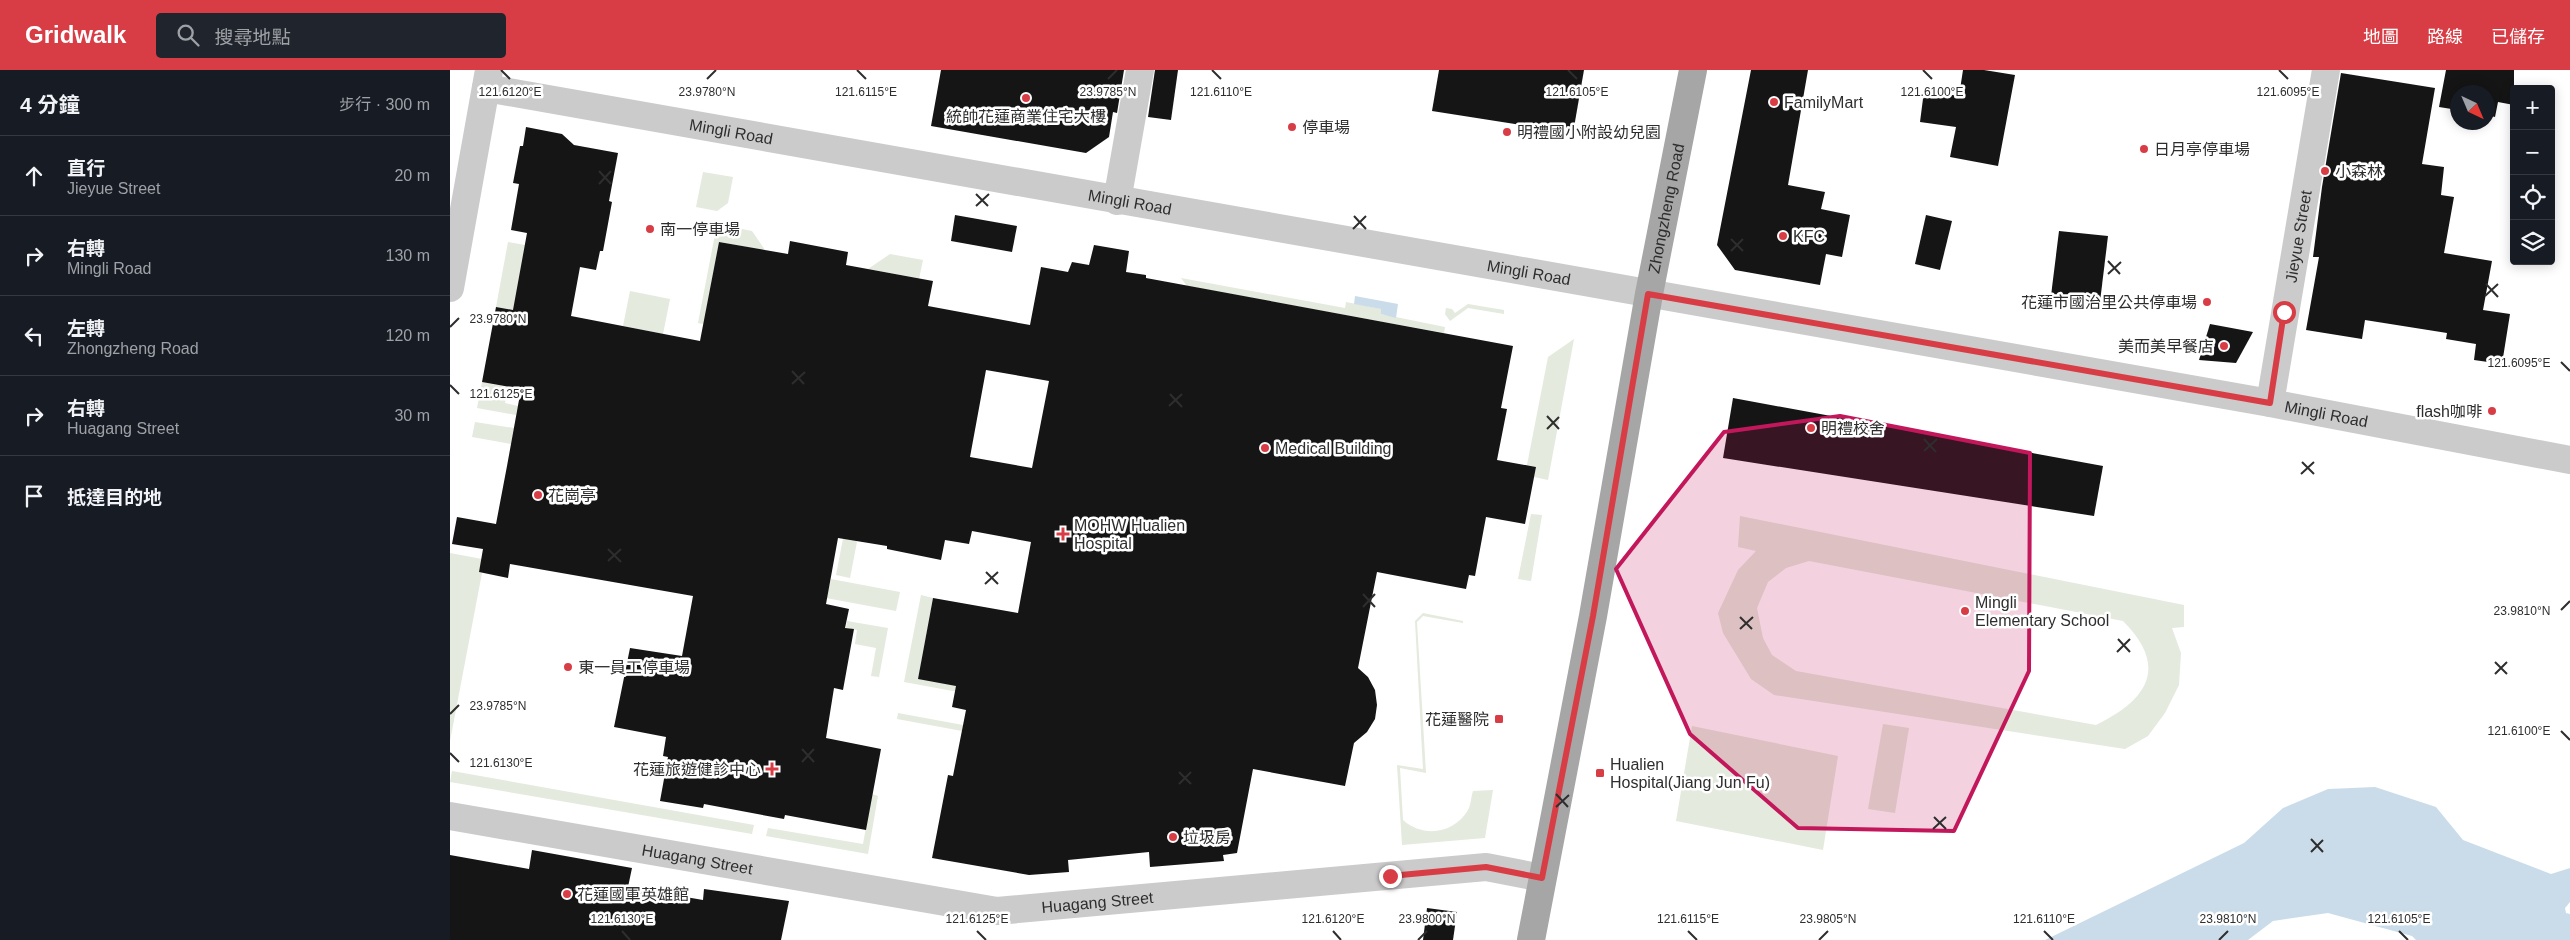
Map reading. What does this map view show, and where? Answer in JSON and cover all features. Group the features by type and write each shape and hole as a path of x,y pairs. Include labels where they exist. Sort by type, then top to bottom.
{"main road":[{"name":"Zhongzheng Road","path":"1530,940 1593,616 1648,294 1693,70"}],"street":[{"path":"1117,200 1140,70"},
{"name":"Jieyue Street","path":"2270,403 2326,70"},
{"path":"450,288 484,76"},
{"name":"Mingli Road","path":"484,76 1117,200 2270,403 2570,460"},
{"name":"Huagang Street","path":"450,816 997,911 1486,867 1542,878"}],"highlighted area":[{"path":"1840,416 2030,453 2029,671 1954,831 1798,828 1690,734 1616,569 1724,432"}],"shaded area":[{"path":"703,172 733,177 728,203 717,211 696,207"},
{"path":"722,225 752,231 765,250 719,242 706,311 740,331 698,323 716,229"},
{"path":"508,242 525,245 533,313 496,307"},
{"path":"890,254 923,260 914,303 912,303 917,278 868,269"},
{"path":"1181,278 1345,308 1346,302 1382,309 1381,314 1445,327 1444,333 1187,286"},
{"path":"630,291 670,299 663,334 623,326"},
{"path":"1468,304 1504,310 1504,314 1468,308 1450,321 1445,314 1446,308 1452,309 1455,313"},
{"path":"1574,339 1548,480 1534,477 1536,467 1527,465 1548,357"},
{"path":"482,382 508,387 505,403 518,406 516,415 477,408"},
{"path":"475,422 514,428 511,444 472,437"},
{"path":"1531,514 1542,515 1531,581 1518,579"},
{"path":"1740,516 2184,605 2184,627 2172,628 2181,653 2179,685 2165,713 2148,736 2125,749 1774,695 1751,679 1723,633 1718,613 1738,570 1756,551 1738,547","holes":["1809,561 2123,621 2146,653 2148,668 2146,681 2140,693 2129,705 2096,725 1796,671 1772,655 1763,638 1757,608 1768,582 1786,568"]},
{"path":"847,518 861,521 850,578 836,575"},
{"path":"450,553 482,559 479,572 482,573 450,741"},
{"path":"831,579 900,592 896,611 826,598"},
{"path":"921,595 933,598 921,663 970,688 969,694 904,682"},
{"path":"1423,613 1463,621 1463,623 1423,616 1417,622 1426,773 1400,768 1403,820 1411,826 1429,831 1447,828 1462,818 1468,810 1473,791 1493,790 1485,838 1402,845 1397,765 1423,769 1415,621"},
{"path":"847,621 888,628 879,677 871,676 876,648 855,644 857,630 846,628"},
{"path":"898,713 963,725 962,731 897,719"},
{"path":"1883,724 1909,728 1895,813 1868,809"},
{"path":"1692,726 1838,756 1823,850 1676,821"},
{"path":"452,771 754,825 752,834 450,782"},
{"path":"872,794 878,796 868,854 766,836 768,828 863,844"}],"water":[{"path":"1355,296 1398,304 1396,318 1381,314 1381,309 1354,304"},
{"path":"2375,787 2436,807 2463,840 2551,874 2570,868 2570,902 2565,908 2566,913 2570,914 2570,940 2416,940 2412,936 2328,913 2273,921 2248,940 2045,940 2244,843 2283,808 2328,789"}],"building":[{"name":"統帥花蓮商業住宅大樓","path":"941,70 1124,70 1117,113 1113,112 1109,137 1086,153 931,126"},
{"path":"1155,70 1178,70 1171,120 1148,117"},
{"path":"1439,70 1584,70 1573,133 1432,111"},
{"path":"1751,70 1808,70 1788,185 1825,192 1821,209 1850,215 1842,257 1826,254 1820,285 1735,270 1717,245"},
{"path":"1963,70 1984,70 2015,75 1998,166 1950,157 1956,127 1920,122 1924,91 1959,96"},
{"path":"2446,70 2514,70 2514,85 2510,85 2510,104 2498,102 2495,117 2495,85 2450,85 2450,109 2439,107"},
{"path":"2341,73 2435,88 2422,164 2444,167 2441,195 2454,197 2444,253 2492,261 2483,310 2510,314 2502,364 2474,360 2476,344 2446,339 2447,333 2365,320 2362,339 2306,330 2319,257 2313,257 2322,187"},
{"name":"MOHW Hualien Hospital","path":"526,127 562,134 574,145 618,153 609,201 612,202 603,251 600,251 596,270 580,267 571,316 700,341 719,242 788,254 790,241 848,252 846,265 933,281 928,306 1030,325 1041,267 1068,272 1072,262 1089,265 1094,245 1129,251 1126,272 1146,275 1146,278 1513,346 1501,408 1507,409 1497,460 1536,467 1525,524 1486,517 1475,576 1469,575 1466,589 1377,572 1358,668 1368,677 1375,690 1377,705 1375,719 1367,732 1354,743 1345,786 1253,769 1237,853 1223,855 1224,861 1150,867 1149,852 1068,860 1069,872 1029,875 932,858 948,775 953,776 966,710 952,707 956,686 918,679 933,598 1018,613 1031,542 972,531 969,544 945,540 941,560 887,549 887,546 838,538 826,604 849,609 845,628 854,629 843,690 834,688 826,738 881,749 866,830 785,815 784,819 704,804 703,808 660,801 668,757 663,756 666,737 614,727 630,648 682,656 693,596 510,564 508,578 479,572 483,549 452,544 457,517 496,524 521,389 482,382 496,307 513,310 527,233 511,230 519,184 513,183 520,146 523,146","holes":["986,370 1049,381 1032,468 970,457"]},
{"path":"955,215 1017,226 1012,252 951,241"},
{"path":"1926,215 1952,221 1940,270 1915,264"},
{"path":"2059,231 2108,236 2099,310 2050,304"},
{"name":"美而美早餐店","path":"2210,324 2253,332 2236,363 2199,360"},
{"name":"明禮校舍","path":"1733,398 2103,466 2094,516 1723,458"},
{"name":"花蓮國軍英雄館","path":"532,850 632,868 628,887 703,900 704,889 789,901 781,940 450,940 450,855 529,869"},
{"path":"1427,908 1457,912 1453,940 1423,940"}],"place":[{"name":"統帥花蓮商業住宅大樓","path":"1026,98"},
{"name":"FamilyMart","path":"1774,102"},
{"name":"停車場","path":"1292,127"},
{"name":"明禮國小附設幼兒園","path":"1507,132"},
{"name":"日月亭停車場","path":"2144,149"},
{"name":"小森林","path":"2325,171"},
{"name":"南一停車場","path":"650,229"},
{"name":"KFC","path":"1783,236"},
{"name":"花蓮市國治里公共停車場","path":"2207,302"},
{"name":"美而美早餐店","path":"2224,346"},
{"name":"flash咖啡","path":"2492,411"},
{"name":"明禮校舍","path":"1811,428"},
{"name":"Medical Building","path":"1265,448"},
{"name":"花崗亭","path":"538,495"},
{"name":"MOHW Hualien Hospital","path":"1063,534"},
{"name":"Mingli Elementary School","path":"1965,611"},
{"name":"東一員工停車場","path":"568,667"},
{"name":"花蓮醫院","path":"1499,719"},
{"name":"花蓮旅遊健診中心","path":"772,769"},
{"name":"Hualien Hospital(Jiang Jun Fu)","path":"1600,773"},
{"name":"垃圾房","path":"1173,837"},
{"name":"花蓮國軍英雄館","path":"567,894"}],"route":[{"path":"1390,876 1486,867 1542,878 1593,616 1648,294 2270,403 2284,312"}]}
